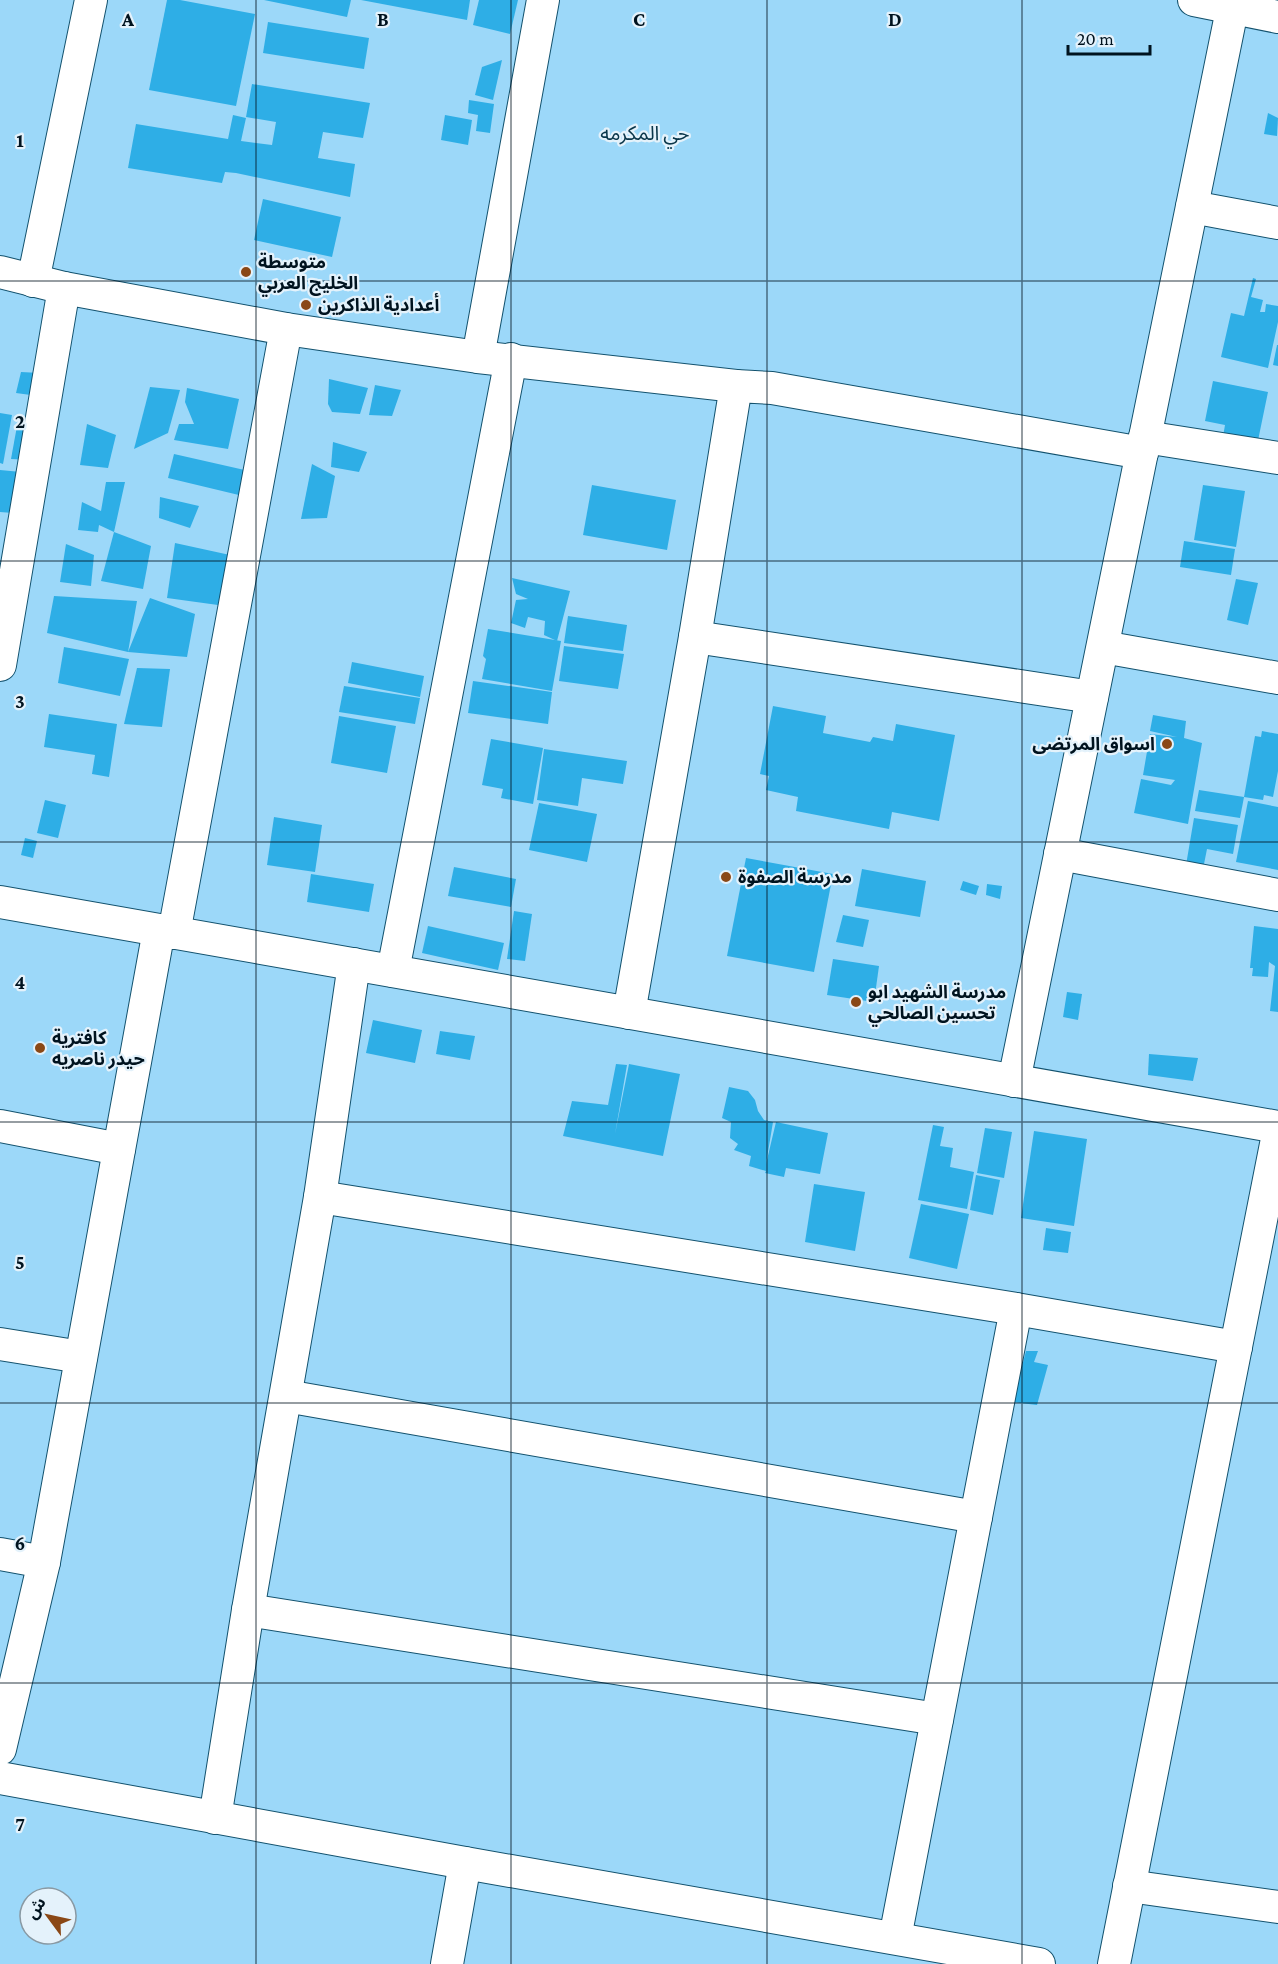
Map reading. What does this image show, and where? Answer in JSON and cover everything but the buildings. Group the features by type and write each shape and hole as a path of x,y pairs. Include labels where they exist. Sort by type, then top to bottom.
{"street":[{"path":"33,281 91,0"},
{"path":"478,357 543,0"},
{"path":"1194,0 1233,4 1278,17"},
{"path":"1014,1081 1233,4"},
{"path":"1192,207 1278,223"},
{"path":"0,272 64,288 286,329 478,357 772,388 1144,445 1278,458"},
{"path":"0,664 64,288"},
{"path":"0,1749 44,1562 119,1149 167,931 286,329"},
{"path":"393,971 511,359"},
{"path":"629,1013 695,637 736,386"},
{"path":"695,637 1092,697"},
{"path":"1103,647 1278,678"},
{"path":"1060,854 1278,895"},
{"path":"0,902 1278,1127"},
{"path":"214,1818 320,1197 354,964"},
{"path":"0,1126 119,1149"},
{"path":"1114,1964 1278,1134"},
{"path":"320,1197 1016,1309 1236,1347"},
{"path":"895,1938 1016,1309"},
{"path":"0,1344 81,1358"},
{"path":"286,1396 976,1517"},
{"path":"0,1554 44,1562"},
{"path":"248,1610 937,1719"},
{"path":"0,1778 1039,1964"},
{"path":"447,1964 465,1863"},
{"path":"1129,1886 1278,1907"}],"place":[{"name":"متوسطة الخليج العربي","path":"246,272"},
{"name":"أعدادية الذاكرين","path":"306,305"},
{"name":"اسواق المرتضى","path":"1167,744"},
{"name":"مدرسة الصفوة","path":"726,877"},
{"name":"مدرسة الشهيد ابو تحسين الصالحي","path":"856,1002"},
{"name":"كافترية حيدر ناصريه","path":"40,1048"}],"district":[{"name":"حي المكرمه","path":"645,133"}]}
